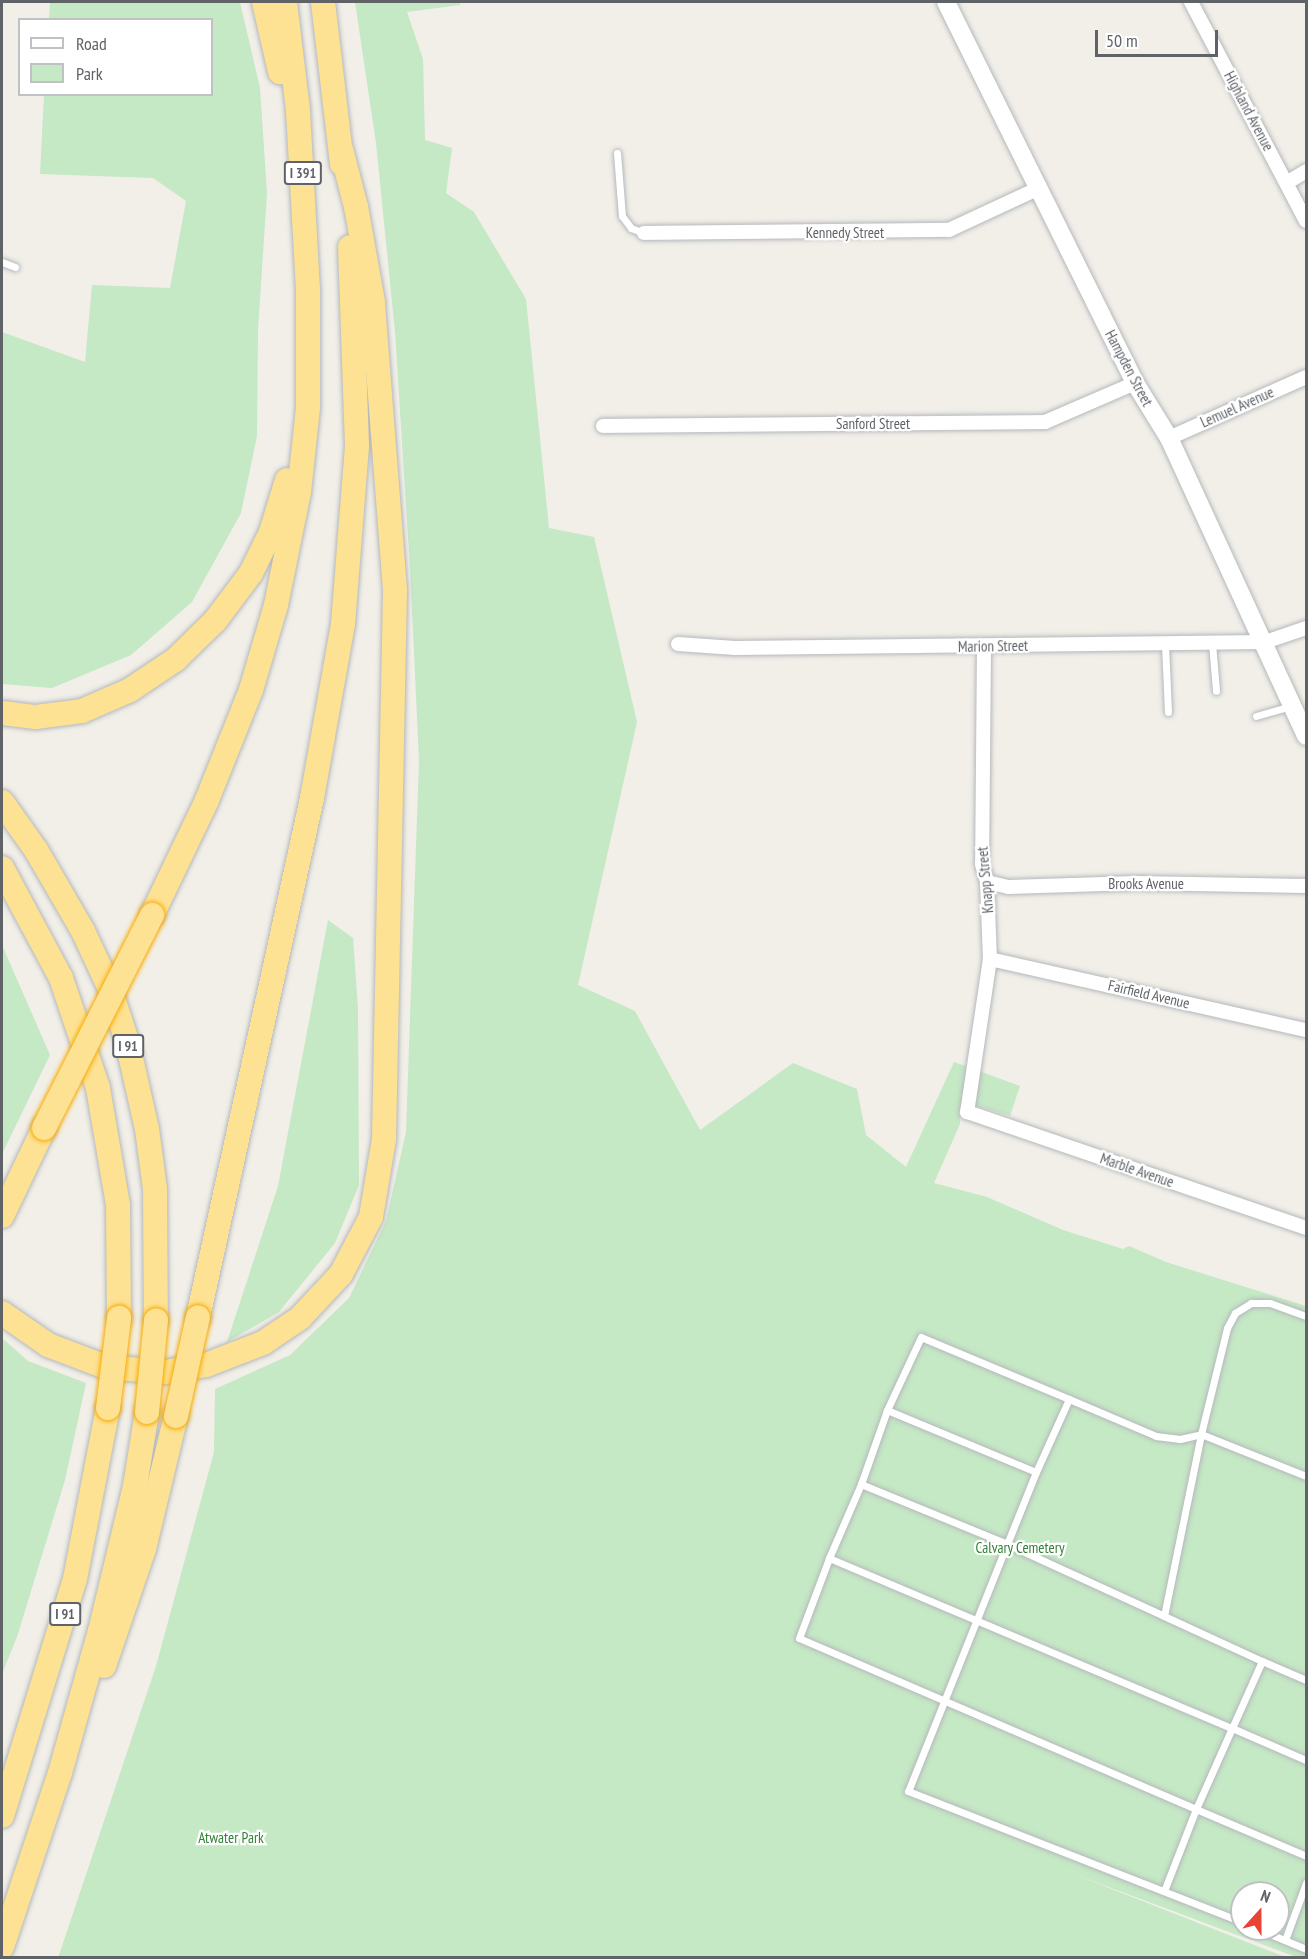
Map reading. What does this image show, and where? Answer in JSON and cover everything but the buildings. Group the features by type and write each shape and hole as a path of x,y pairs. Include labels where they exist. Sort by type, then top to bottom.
{"highway":[{"path":"264,2 303,173"},
{"name":"I 391","path":"285,2 303,173 310,345"},
{"name":"I 391","path":"323,2 341,149"},
{"path":"2,1313 54,1349 106,1367 165,1372 221,1361 276,1336 316,1302 357,1248 376,1202 385,1124 394,561 373,302 356,207 341,149"},
{"path":"60,1773 126,1607 160,1491 312,798 345,600 354,506 357,388 352,268 341,149"},
{"path":"2,713 59,716 106,702 165,668 223,612 251,573 277,516 298,432 310,345"},
{"path":"2,1216 152,915 230,746 276,605 303,462 310,345"},
{"name":"I 91","path":"2,802 36,850 83,931 110,988 127,1041 147,1129 155,1189 156,1320 147,1412 122,1544 60,1773 2,1947"},
{"name":"I 91","path":"2,868 62,978 98,1088 118,1204 119,1318 108,1408 75,1579 2,1816"}],"main road":[{"name":"Hampden Street","path":"946,2 1037,189 1136,383 1169,438 1265,642 1306,736"}],"street":[{"name":"Highland Avenue","path":"1191,2 1288,182 1306,221"},
{"path":"1288,182 1306,171"},
{"name":"Kennedy Street","path":"644,233 949,230 1037,189"},
{"name":"Lemuel Avenue","path":"1169,438 1306,377"},
{"name":"Sanford Street","path":"603,426 1045,422 1136,383"},
{"name":"Marion Street","path":"678,644 735,648 1265,642 1306,628"},
{"name":"Knapp Street","path":"967,1112 990,959 987,882 982,864 984,646"},
{"name":"Brooks Avenue","path":"987,882 1008,888 1137,883 1306,885"},
{"name":"Fairfield Avenue","path":"990,959 1306,1030"},
{"name":"Marble Avenue","path":"967,1112 1306,1228"}],"lane":[{"path":"617,153 622,216 632,228 644,233"},
{"path":"2,262 15,267"},
{"path":"1212,643 1216,691"},
{"path":"1165,644 1168,711"},
{"path":"1256,716 1293,705"},
{"path":"1164,1616 1201,1434 1227,1328 1235,1313 1251,1303 1269,1303 1306,1316"},
{"path":"1306,1476 1201,1434 1179,1439 1156,1436 921,1337 887,1410 861,1484 829,1558 799,1638 942,1703 1306,1856"},
{"path":"1069,1399 1036,1472 908,1791 1230,1917"},
{"path":"887,1410 1036,1472"},
{"path":"861,1484 1007,1544 1306,1680"},
{"path":"829,1558 977,1618 1306,1760"},
{"path":"1164,1891 1196,1809 1262,1661"},
{"path":"1290,1926 1306,1883"},
{"path":"1287,1941 1306,1949"}],"green space":[{"path":"50,2 240,2 260,88 267,193 258,329 257,436 241,513 192,602 131,655 52,688 2,684 2,332 85,362 92,285 170,288 186,201 153,178 40,174 44,96 213,96 213,18 49,18"},
{"path":"355,2 460,2 460,5 407,12 423,59 425,140 452,148 446,193 474,212 526,299 549,528 594,537 637,722 578,985 635,1011 700,1130 793,1063 857,1089 866,1135 906,1167 954,1062 1020,1086 1010,1116 961,1101 960,1124 934,1183 987,1197 1063,1230 1123,1249 1129,1246 1166,1262 1306,1306 1306,1957 1296,1957 1253,1941 1290,1941 1290,1881 1230,1881 1230,1932 1071,1873 1230,1935 1230,1941 1244,1941 1285,1957 58,1958 156,1666 214,1452 215,1389 290,1355 349,1298 386,1221 406,1132 419,760 395,332 376,143"},
{"path":"328,920 353,938 358,1008 359,1185 335,1243 279,1312 227,1342 278,1186"},
{"path":"2,945 50,1055 2,1154"},
{"path":"2,1338 28,1361 86,1383 65,1480 17,1637 2,1674"}],"park label":[{"name":"Calvary Cemetery","path":"1020,1548"},
{"name":"Atwater Park","path":"231,1838"}]}
